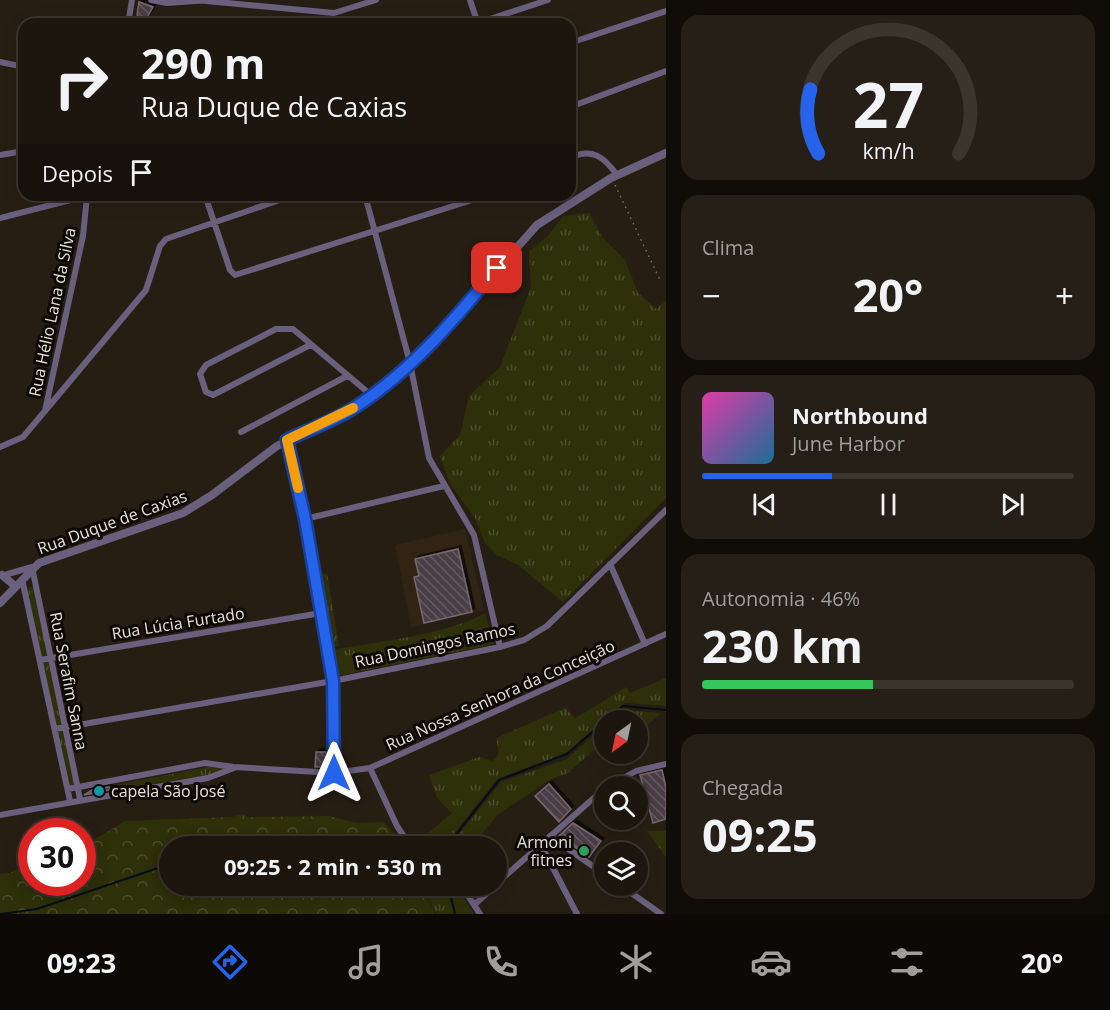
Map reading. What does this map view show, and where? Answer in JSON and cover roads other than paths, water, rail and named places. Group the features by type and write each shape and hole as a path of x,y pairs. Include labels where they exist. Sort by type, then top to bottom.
{"street":[{"path":"128,18 132,0"},
{"path":"151,0 167,3 208,1 333,13 376,0"},
{"path":"470,0 476,18"},
{"path":"496,18 548,0"},
{"path":"576,41 666,11"},
{"path":"0,62 18,66"},
{"path":"576,105 666,71"},
{"path":"0,155 18,152"},
{"path":"576,156 585,152 595,153 608,162 614,177"},
{"name":"Rua Duque de Caxias","path":"576,201 614,177 666,153"},
{"path":"2,217 65,201"},
{"name":"Rua Hélio Lana da Silva","path":"0,447 23,437 45,411 83,236 88,201"},
{"path":"207,201 230,270 238,275 374,229 468,201"},
{"path":"45,411 146,290 160,246 175,235 276,201"},
{"path":"366,201 410,363 429,458 444,486 464,514 474,535 500,647"},
{"name":"Rua Duque de Caxias","path":"0,603 32,567 45,560 183,513 212,495 287,440 345,413 371,395 410,363 464,308 537,225 576,201"},
{"path":"310,345 213,395 206,392 200,374 206,365 282,327 293,329 371,395"},
{"path":"242,432 347,376"},
{"path":"287,440 305,519 333,681 334,773"},
{"path":"305,519 444,486"},
{"name":"Rua Domingos Ramos","path":"55,729 333,681 500,647 524,640 548,626 666,510"},
{"path":"610,564 645,644"},
{"path":"1,576 32,567"},
{"name":"Rua Serafim Sanna","path":"32,567 80,799"},
{"path":"1,576 15,586"},
{"name":"Rua Serafim Sanna","path":"22,579 70,801"},
{"name":"Rua Lúcia Furtado","path":"40,660 321,614"},
{"name":"Rua Nossa Senhora da Conceição","path":"68,789 205,763 234,768 334,773 370,768 666,634"},
{"path":"627,776 636,771 666,764"},
{"name":"Rua Nossa Senhora da Conceição","path":"0,815 208,778 234,768"},
{"path":"370,768 397,826 406,836"},
{"path":"507,875 594,798"},
{"path":"550,836 594,867"},
{"path":"541,845 578,914"},
{"path":"468,896 480,914"},
{"path":"474,905 484,896"},
{"path":"636,896 662,914"}],"waterway":[{"path":"618,710 623,706 666,710"},
{"path":"455,836 499,780 567,754 594,731"},
{"path":"1,914 37,909 159,868"},
{"path":"451,896 455,914"}],"place":[{"name":"capela São José","path":"99,791"},
{"name":"Armoni fitnes","path":"584,851"}]}
